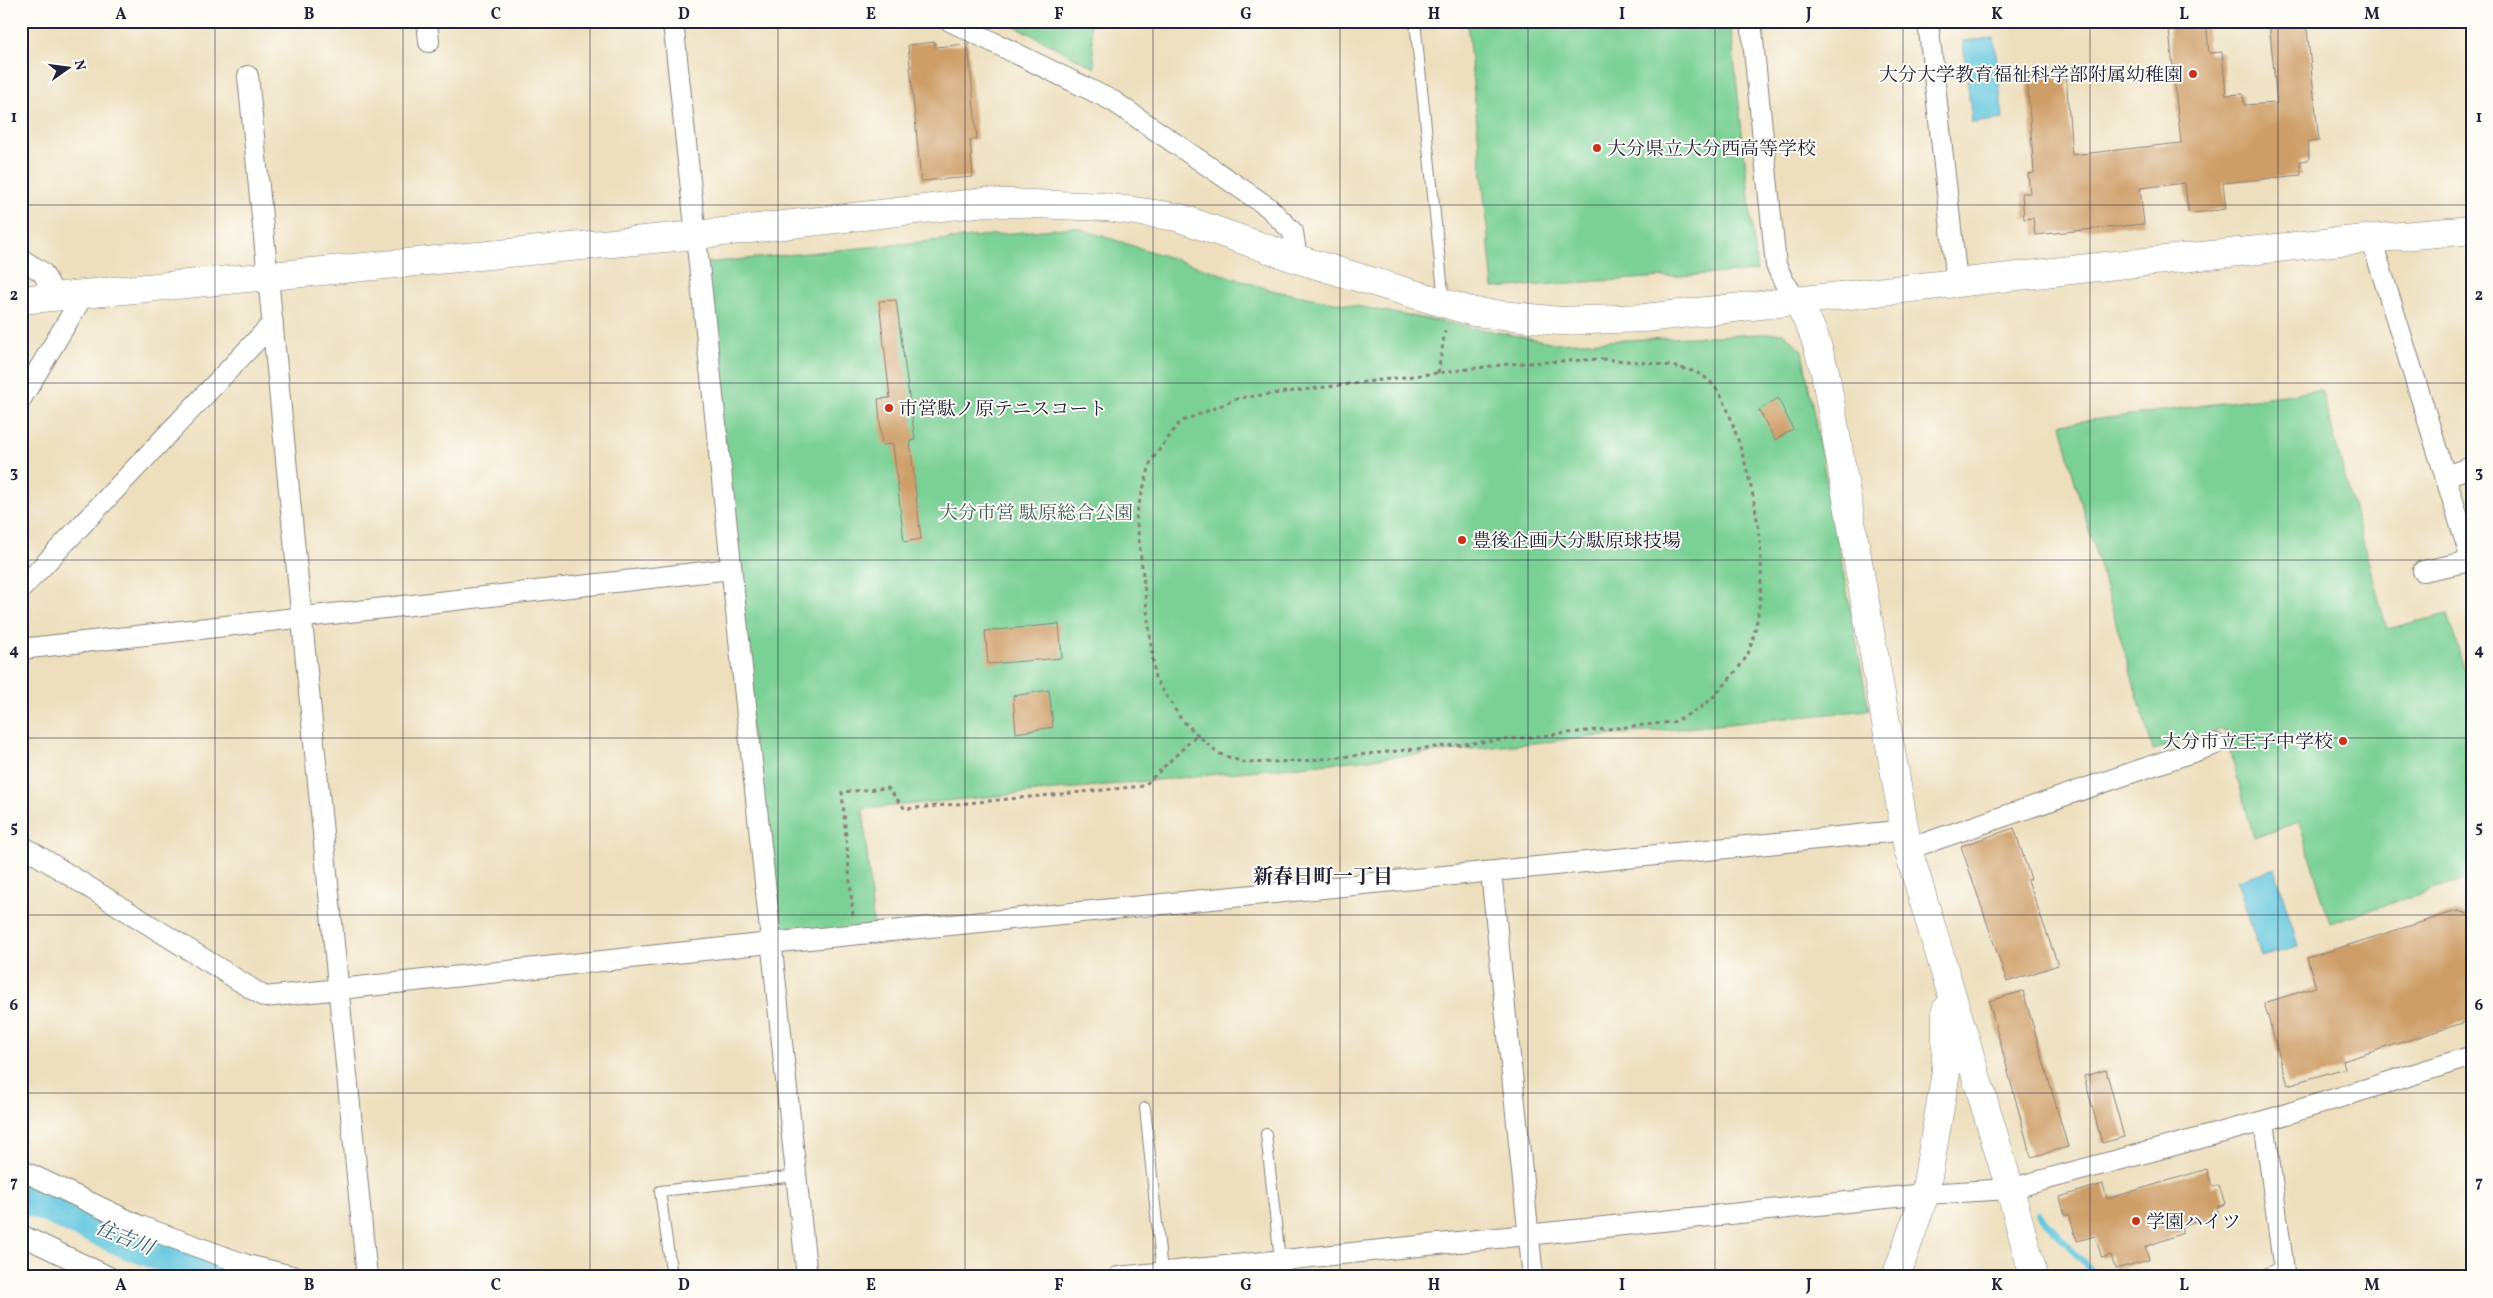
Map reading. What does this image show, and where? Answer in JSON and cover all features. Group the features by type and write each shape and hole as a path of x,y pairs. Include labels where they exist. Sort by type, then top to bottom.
{"street":[{"path":"427,21 429,42"},
{"path":"673,21 807,1277"},
{"path":"950,21 1122,107 1268,207 1294,232 1297,259"},
{"path":"1751,21 1776,265 1784,282 1798,301 1814,335 1825,372 1906,838 1927,916 2010,1189 2034,1277"},
{"path":"1928,21 1957,283"},
{"path":"248,76 367,1277"},
{"path":"21,300 696,235 985,202 1105,207 1177,217 1297,259 1445,317 1474,312 1510,317 1588,320 1645,318 2371,238 2472,230"},
{"path":"2371,238 2472,562 2424,571"},
{"path":"21,259 42,272 56,296"},
{"path":"21,399 84,294"},
{"path":"21,588 273,323"},
{"path":"2445,476 2472,467"},
{"path":"21,649 731,569"},
{"path":"21,845 265,997 855,935 1888,832 1906,838 2216,744"},
{"path":"1491,872 1533,1277"},
{"path":"1896,1277 1925,1194 1946,1072 1947,1016 1927,916"},
{"path":"1118,1277 1925,1194 2010,1189 2264,1121 2472,1056"},
{"path":"2264,1121 2284,1271 2270,1277"},
{"path":"21,1170 140,1226 247,1265 296,1277"},
{"path":"21,1235 109,1277"}],"lane":[{"path":"1415,21 1445,317"},
{"path":"1145,1108 1162,1272"},
{"path":"1266,1134 1280,1260"},
{"path":"672,1277 660,1191 796,1176"}],"path":[{"path":"1438,373 1445,317"},
{"path":"1602,359 1664,365 1702,375 1724,399 1745,461 1759,531 1760,597 1749,652 1727,682 1704,705 1673,722 1284,762 1246,762 1217,753 1198,734 1181,719 1155,678 1136,515 1151,461 1180,422 1239,398 1508,364 1602,359"},
{"path":"855,935 842,792 888,788 905,809 1144,786 1198,734"}],"green space":[{"path":"1005,21 1090,21 1095,68"},
{"name":"大分県立大分西高等学校","path":"1467,21 1730,21 1757,271 1493,288"},
{"name":"大分市営 駄原総合公園","path":"1074,227 1275,291 1556,343 1783,333 1802,350 1869,710 863,809 874,930 773,939 705,263"},
{"name":"大分市立王子中学校","path":"2321,390 2387,629 2447,614 2472,693 2472,877 2330,923 2299,822 2254,838 2224,729 2153,750 2075,482 2061,424"}],"water":[{"path":"1994,38 2003,119 1972,123 1963,41"},
{"path":"2275,869 2298,946 2261,957 2237,880"}],"building":[{"path":"2168,21 2206,21 2209,53 2222,52 2226,95 2243,94 2244,105 2277,103 2269,21 2306,21 2319,141 2308,142 2309,160 2300,161 2301,175 2223,183 2226,209 2194,213 2188,212 2185,183 2140,188 2144,224 2035,235 2033,218 2024,219 2022,193 2030,193 2028,174 2034,173 2027,77 2066,74 2072,155 2181,143"},
{"path":"935,42 935,47 968,44 977,139 970,140 973,177 921,181 908,45"},
{"path":"896,300 915,440 910,441 921,539 904,542 893,444 882,445 878,399 890,398 879,301"},
{"path":"1778,398 1793,429 1775,440 1759,410"},
{"path":"1059,624 1062,658 988,664 985,631"},
{"path":"1049,690 1053,727 1016,733 1013,696"},
{"path":"2014,828 2031,879 2028,880 2058,965 2007,982 1961,846"},
{"path":"2457,911 2472,915 2472,1020 2343,1061 2345,1068 2288,1085 2264,1003 2316,987 2307,958"},
{"path":"2023,991 2068,1147 2031,1157 1989,1001"},
{"path":"2106,1070 2124,1137 2102,1143 2084,1076"},
{"name":"学園ハイツ","path":"2207,1169 2212,1187 2219,1185 2225,1204 2217,1207 2219,1215 2181,1227 2183,1233 2145,1247 2149,1260 2115,1269 2111,1255 2102,1258 2095,1236 2077,1241 2069,1214 2065,1216 2060,1197 2103,1184 2107,1199"}],"waterway":[{"name":"住吉川","path":"21,1192 132,1241 230,1277"},
{"path":"2039,1214 2097,1277"}],"place":[{"name":"大分大学教育福祉科学部附属幼稚園","path":"2193,74"},
{"name":"大分県立大分西高等学校","path":"1597,148"},
{"name":"市営駄ノ原テニスコート","path":"889,408"},
{"name":"豊後企画大分駄原球技場","path":"1462,540"},
{"name":"大分市立王子中学校","path":"2343,741"},
{"name":"学園ハイツ","path":"2136,1221"}],"district":[{"name":"新春日町一丁目","path":"1323,876"}]}
